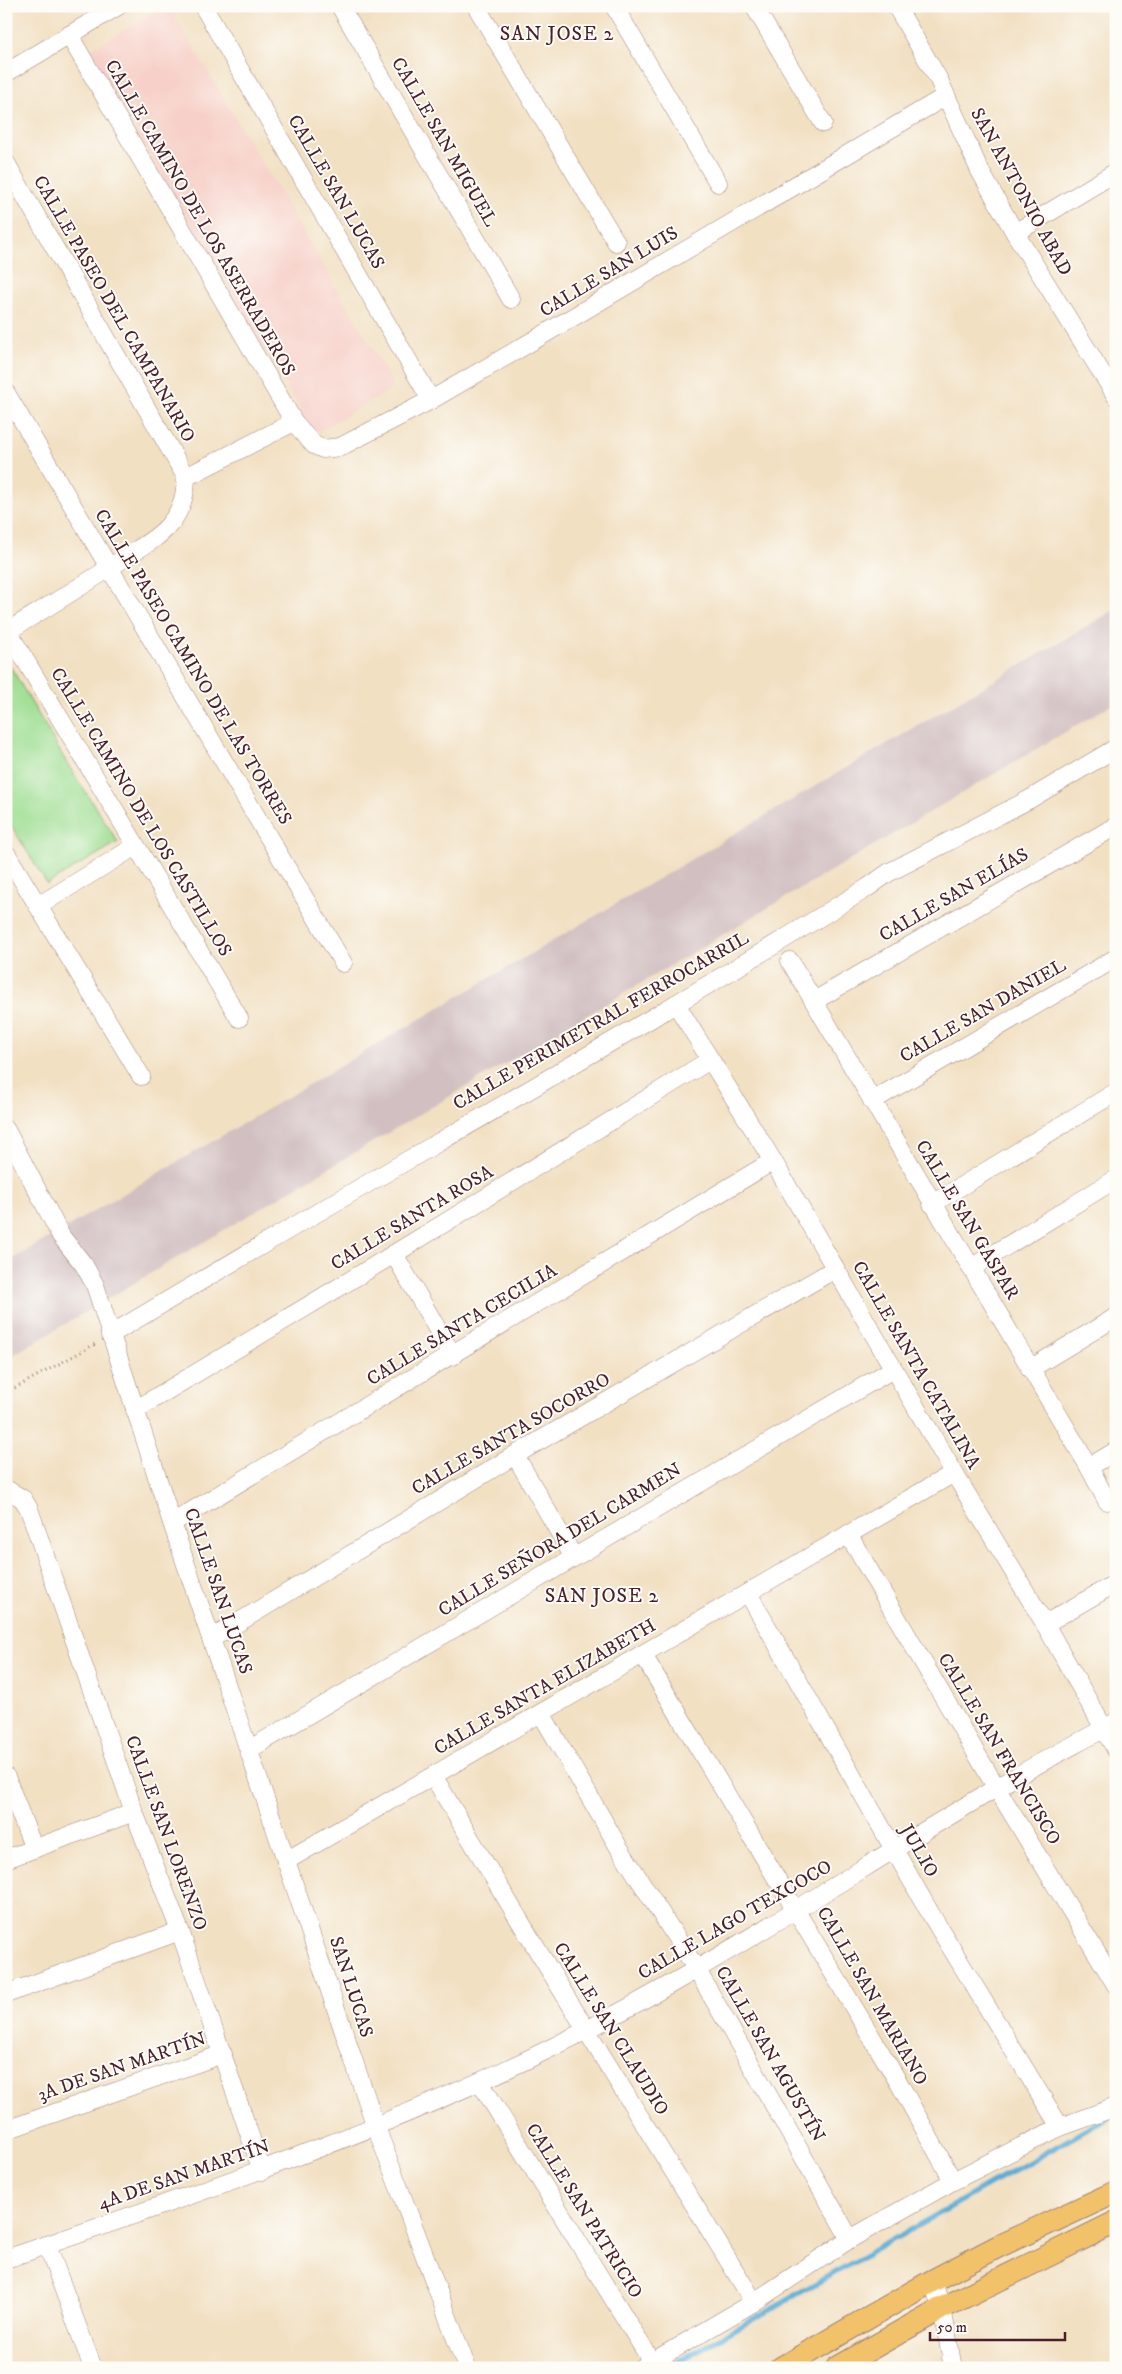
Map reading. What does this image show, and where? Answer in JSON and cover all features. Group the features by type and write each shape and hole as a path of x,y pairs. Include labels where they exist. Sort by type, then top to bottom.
{"main road":[{"path":"781,2368 932,2281 1116,2192"},
{"path":"837,2368 942,2308 1116,2222"},
{"path":"1028,2233 1040,2260"}],"street":[{"path":"6,72 118,6"},
{"name":"CALLE SAN LUCAS","path":"203,6 431,400"},
{"name":"CALLE SAN MIGUEL","path":"340,6 511,299"},
{"path":"476,6 616,242"},
{"path":"614,6 718,183"},
{"path":"754,6 823,123"},
{"name":"SAN ANTONIO ABAD","path":"896,6 946,96 980,171 1116,396"},
{"name":"CALLE CAMINO DE LOS ASERRADEROS","path":"70,35 294,422"},
{"name":"CALLE SAN LUIS","path":"294,422 314,445 332,449 431,400 946,96"},
{"name":"CALLE PASEO DEL CAMPANARIO","path":"6,163 186,477"},
{"path":"1016,232 1116,172"},
{"name":"CALLE PASEO CAMINO DE LAS TORRES","path":"6,393 111,567 343,963"},
{"path":"7,630 111,567 168,526 183,499 186,477 294,422"},
{"name":"CALLE CAMINO DE LOS CASTILLOS","path":"7,630 239,1018"},
{"name":"CALLE PERIMETRAL FERROCARRIL","path":"110,1335 345,1195 676,1004 867,888 888,873 1030,799 1116,748"},
{"name":"CALLE SAN ELÍAS","path":"814,1001 1116,826"},
{"path":"38,906 136,846"},
{"path":"6,853 141,1076"},
{"name":"CALLE SAN DANIEL","path":"872,1101 1116,958"},
{"name":"CALLE SAN GASPAR","path":"790,960 932,1204 1089,1467 1107,1501"},
{"name":"CALLE SANTA CATALINA","path":"676,1004 773,1161 954,1473 1110,1725 1116,1750"},
{"name":"CALLE SANTA ROSA","path":"135,1410 710,1060"},
{"path":"932,1204 1116,1092"},
{"name":"CALLE SAN LUCAS","path":"6,1131 61,1236 84,1265 95,1285 172,1523 250,1749 286,1861"},
{"name":"CALLE SANTA CECILIA","path":"172,1523 453,1356 773,1161"},
{"path":"971,1268 1116,1179"},
{"path":"394,1254 453,1356"},
{"name":"CALLE SANTA SOCORRO","path":"211,1639 515,1455 835,1269"},
{"path":"1030,1369 1116,1317"},
{"name":"CALLE SEÑORA DEL CARMEN","path":"250,1749 573,1556 893,1369"},
{"path":"1089,1467 1116,1451"},
{"path":"515,1455 573,1556"},
{"name":"CALLE SANTA ELIZABETH","path":"286,1861 434,1777 540,1713 954,1473"},
{"name":"CALLE SAN LORENZO","path":"6,1489 23,1498 28,1509 134,1812 180,1932 262,2171"},
{"name":"CALLE SAN FRANCISCO","path":"848,1534 996,1787 1116,1985"},
{"path":"1046,1624 1116,1583"},
{"name":"JULIO","path":"748,1593 894,1851 1060,2126"},
{"name":"CALLE SAN MARIANO","path":"643,1655 899,2083 953,2181"},
{"name":"CALLE SAN AGUSTÍN","path":"540,1713 618,1846 697,1970 850,2238"},
{"name":"CALLE LAGO TEXCOCO","path":"376,2127 480,2082 697,1970 996,1787 1110,1725"},
{"path":"6,1777 34,1849"},
{"name":"CALLE SAN CLAUDIO","path":"434,1777 524,1929 587,2028 754,2302"},
{"path":"6,1858 134,1812"},
{"name":"SAN LUCAS","path":"286,1861 376,2127 467,2368"},
{"path":"6,1994 180,1932"},
{"name":"3A DE SAN MARTÍN","path":"6,2130 223,2054"},
{"name":"CALLE SAN PATRICIO","path":"480,2082 647,2365"},
{"path":"647,2365 754,2302 850,2238 953,2181 1060,2126 1116,2107"},
{"name":"4A DE SAN MARTÍN","path":"6,2259 262,2171 376,2127"},
{"path":"47,2245 93,2368"},
{"path":"932,2281 942,2308 954,2368"}],"path":[{"path":"6,1393 110,1335"}],"shaded area":[{"path":"165,6 169,6 395,387 315,434 88,51"},
{"path":"1116,609 1116,702 6,1359 6,1263"}],"green space":[{"path":"6,659 68,765 118,842 47,884 6,817"}],"waterway":[{"path":"667,2368 1107,2118"}],"district":[{"name":"SAN JOSE 2","path":"557,34"},
{"name":"SAN JOSE 2","path":"602,1596"}]}
